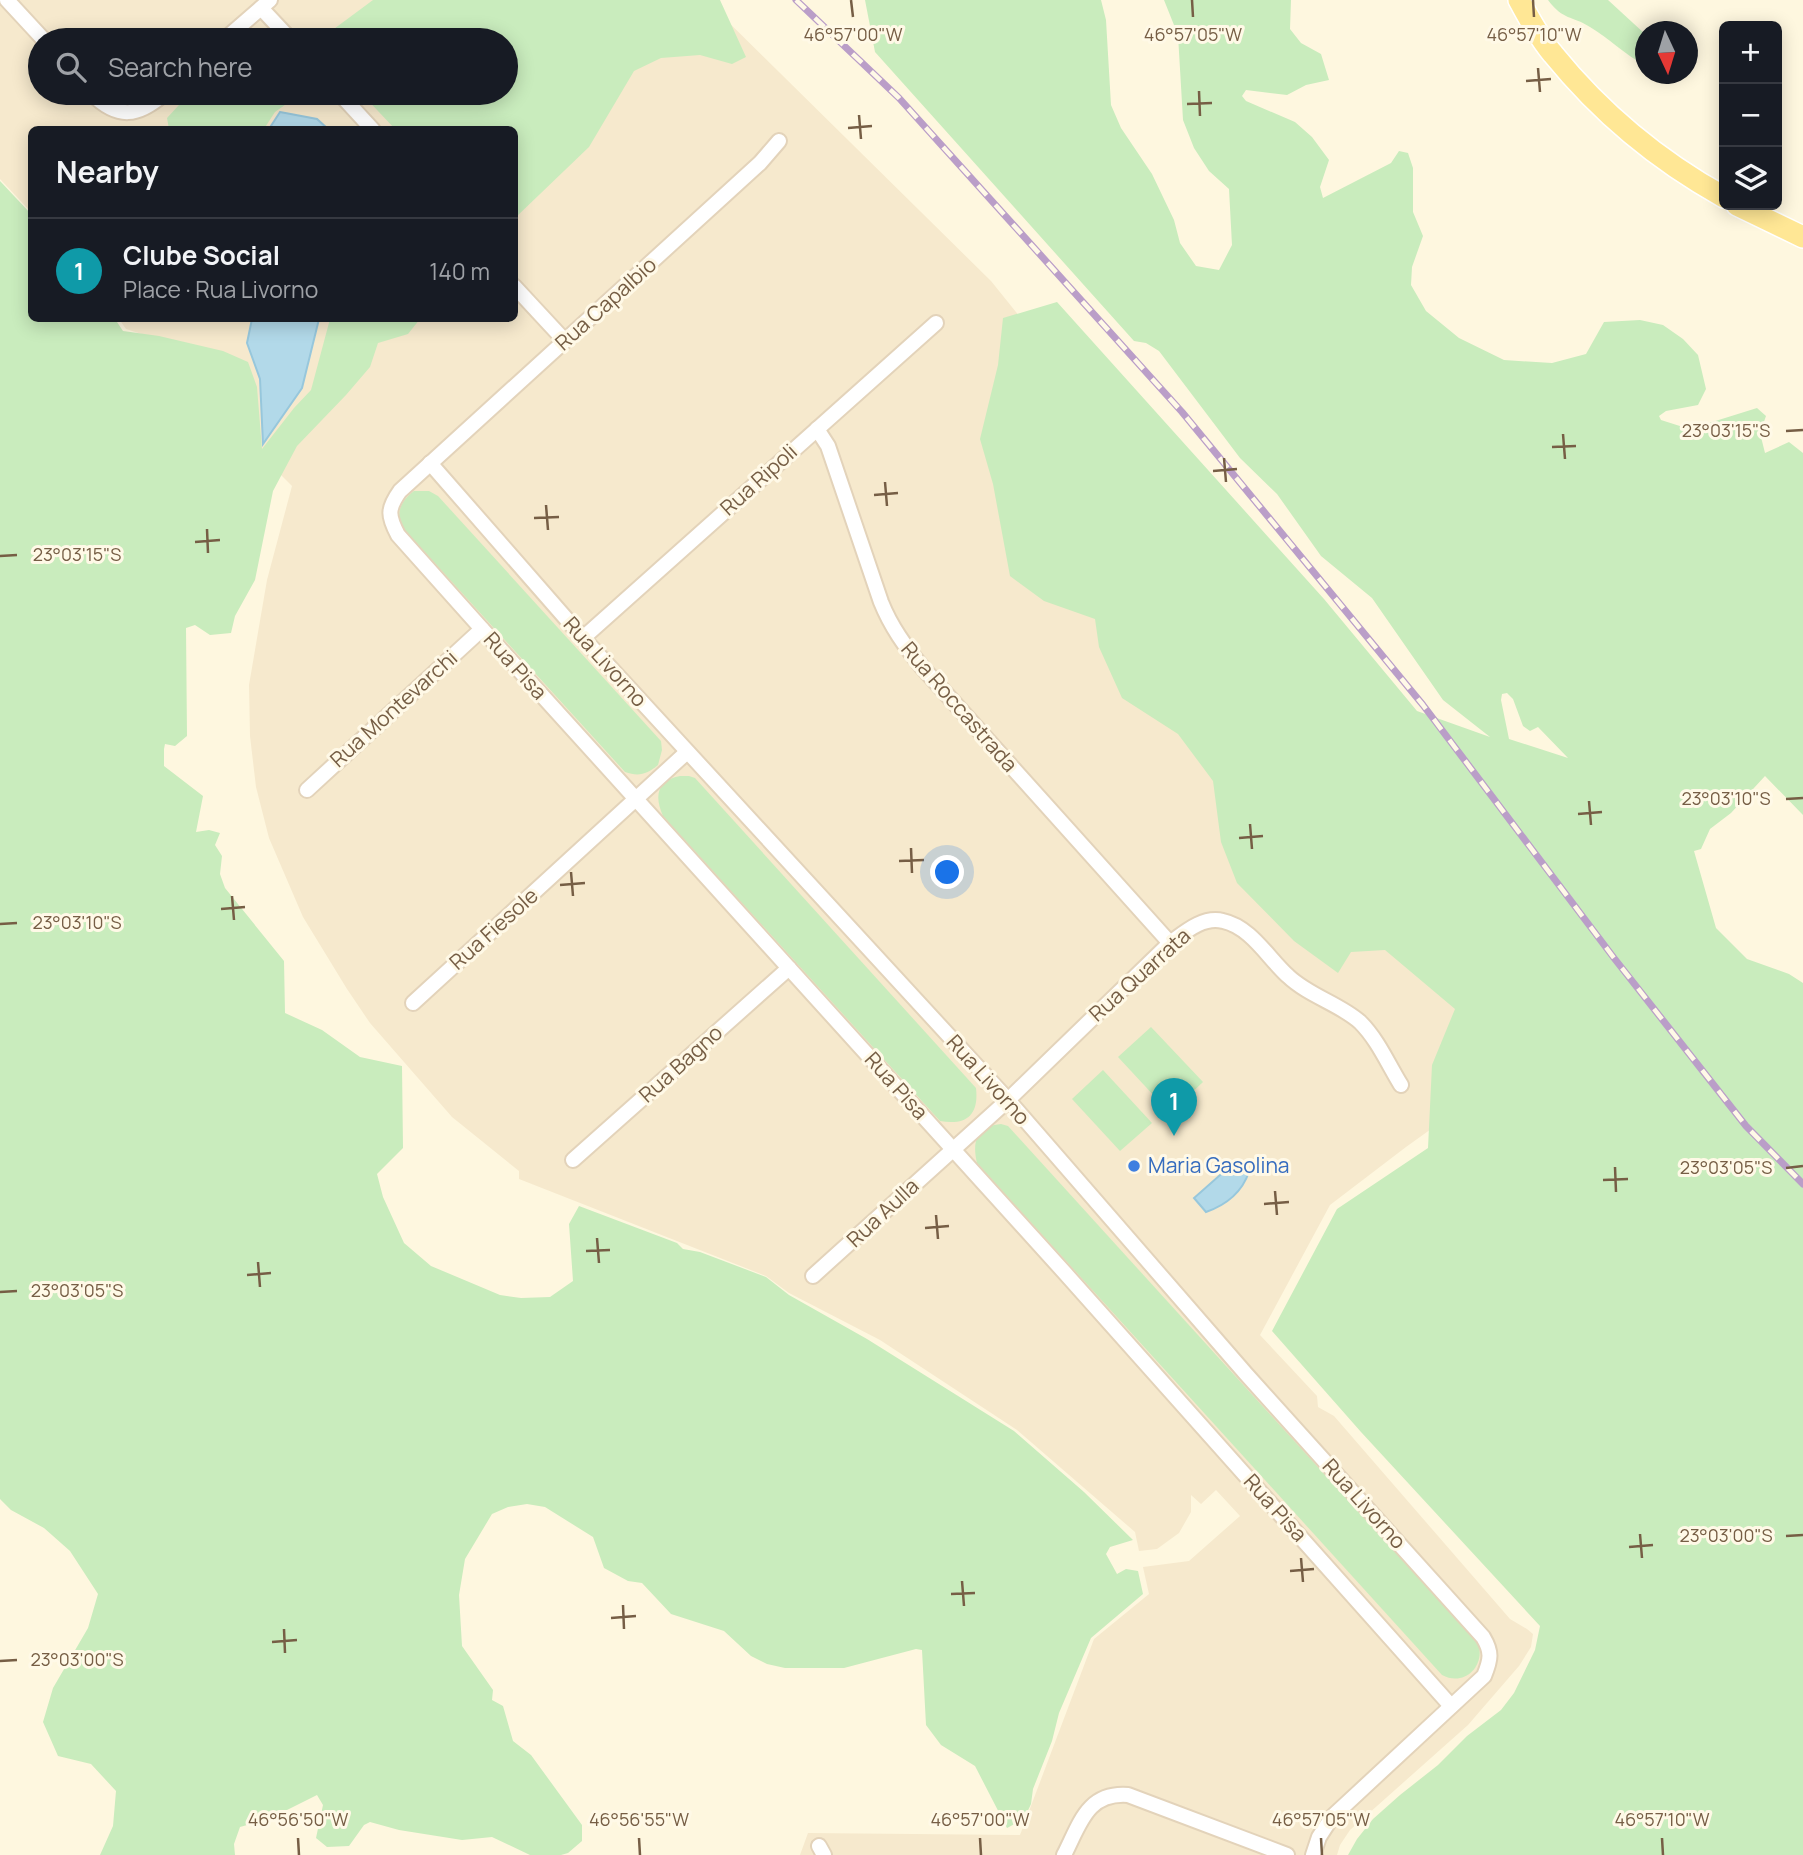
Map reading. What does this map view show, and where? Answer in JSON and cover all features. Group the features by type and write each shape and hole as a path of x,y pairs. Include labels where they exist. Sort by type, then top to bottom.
{"main road":[{"path":"1518,0 1551,53 1621,125 1661,158 1719,195"},
{"path":"1747,210 1803,237"}],"street":[{"path":"7,0 33,28"},
{"path":"238,28 266,4 283,28"},
{"path":"105,105 116,111 130,113 150,105"},
{"path":"350,105 369,126"},
{"name":"Rua Capalbio","path":"430,463 760,163 779,141"},
{"path":"518,290 565,341"},
{"name":"Rua Ripoli","path":"583,638 936,323"},
{"name":"Rua Roccastrada","path":"817,429 828,446 881,602 902,644 1170,943"},
{"name":"Rua Pisa","path":"430,463 391,503 391,517 398,535 953,1149 1451,1706"},
{"name":"Rua Livorno","path":"430,463 583,638 1008,1100 1246,1374 1483,1637 1489,1647 1490,1656 1484,1676 1332,1817 1312,1855"},
{"name":"Rua Montevarchi","path":"307,790 482,629"},
{"name":"Rua Fiesole","path":"413,1003 687,752"},
{"name":"Rua Quarrata","path":"953,1149 1008,1100 1170,943 1196,925 1210,920 1222,920 1238,927 1307,991 1358,1021 1373,1037 1401,1086"},
{"name":"Rua Bagno","path":"573,1160 789,968"},
{"name":"Rua Aulla","path":"813,1276 953,1149"},
{"path":"1064,1855 1093,1804 1116,1794 1128,1795 1287,1855"}],"shaded area":[{"path":"0,0 706,0 991,281 1179,515 1565,1033 1330,1205 1260,1335 1317,1396 1318,1407 1334,1416 1510,1619 1533,1634 1531,1647 1519,1666 1468,1725 1350,1830 1337,1855 800,1855 808,1833 1020,1835 1094,1639 1149,1594 1143,1567 1189,1561 1240,1516 1216,1490 1201,1504 1191,1495 1191,1512 1179,1533 1157,1549 1139,1551 1135,1532 1017,1430 880,1340 789,1293 766,1276 519,1179 519,1171 452,1117 370,1023 303,917 269,838 256,787 250,736 249,685 267,580 292,486 258,452 240,366 126,329 121,322 518,322 518,126 28,126 28,209 0,179"}],"green space":[{"path":"373,0 720,0 746,57 732,64 700,55 661,58 634,71 589,147 518,215 518,126 392,126 372,105 518,105 518,28 335,28"},
{"path":"865,0 1101,0 1106,20 1111,105 1121,128 1152,174 1174,220 1180,243 1196,266 1219,270 1232,245 1229,189 1209,171 1194,148 1183,120 1178,35 1164,0 1291,0 1290,29 1301,43 1321,54 1329,80 1306,85 1287,95 1246,90 1242,96 1246,101 1295,122 1312,137 1329,160 1320,187 1323,198 1391,163 1399,151 1408,153 1413,168 1413,212 1423,236 1412,267 1411,285 1426,311 1459,338 1504,360 1552,363 1586,354 1604,322 1640,320 1663,325 1683,339 1698,355 1706,389 1698,405 1666,411 1659,416 1661,420 1683,427 1709,423 1757,408 1766,416 1760,433 1765,453 1789,442 1803,453 1803,815 1765,776 1731,813 1710,829 1701,849 1694,851 1716,928 1747,959 1789,974 1803,983 1803,1855 1348,1855 1373,1819 1438,1765 1467,1736 1501,1710 1514,1693 1535,1650 1540,1626 1272,1331 1337,1209 1428,1148 1432,1065 1455,1009 1385,950 1351,952 1338,973 1294,941 1237,883 1221,842 1213,781 1178,734 1122,698 1099,647 1095,619 1044,601 1010,576 993,484 980,439 998,365 1003,318 1057,302 1324,599 1417,711 1490,737 1443,700 1372,598 1321,556 1277,494 1240,458 1159,351 1146,343 1134,341 875,52","holes":["1507,693 1513,699 1523,726 1530,731 1538,727 1568,758 1509,739 1502,694"]},
{"path":"1548,0 1608,0 1635,25 1635,59 1590,27 1563,15"},
{"path":"179,105 285,105 275,112 266,126 168,126 167,118"},
{"path":"0,181 28,211 28,322 117,322 123,331 159,336 223,351 248,362 257,387 262,449 311,390 329,322 418,322 408,334 378,343 370,367 297,446 273,491 255,580 235,616 231,633 210,635 195,625 186,628 187,736 175,746 165,744 164,749 164,766 203,796 196,832 209,830 220,833 215,845 222,856 220,874 225,888 284,961 285,1013 322,1030 360,1057 402,1066 403,1148 377,1174 383,1197 404,1243 431,1266 500,1295 521,1298 550,1297 573,1281 569,1224 579,1206 677,1243 683,1249 700,1252 766,1277 789,1295 867,1339 1014,1431 1084,1492 1133,1540 1110,1547 1106,1554 1117,1574 1126,1569 1138,1571 1143,1594 1091,1638 1059,1713 1052,1741 1033,1789 1031,1804 1024,1819 1007,1828 975,1766 941,1745 926,1725 922,1650 916,1649 844,1668 785,1668 767,1664 751,1656 724,1631 671,1614 642,1583 628,1581 604,1568 593,1537 545,1507 527,1504 508,1507 492,1514 465,1559 459,1595 462,1646 493,1690 492,1700 503,1706 513,1741 531,1755 582,1825 582,1841 568,1853 530,1855 492,1837 462,1840 399,1830 370,1822 364,1825 349,1846 327,1847 316,1838 323,1805 317,1795 269,1819 240,1827 234,1844 235,1855 100,1855 113,1826 116,1791 91,1764 58,1756 43,1722 53,1688 88,1628 98,1594 70,1551 44,1528 11,1510 0,1499"},
{"path":"414,491 429,491 438,496 661,741 662,750 658,765 643,774 625,772 401,526 401,506"},
{"path":"680,776 695,778 976,1088 975,1105 969,1116 957,1122 940,1121 663,816 658,796 662,785"},
{"path":"1151,1027 1203,1082 1170,1113 1118,1057"},
{"path":"1103,1070 1152,1123 1120,1151 1072,1099"},
{"path":"1001,1124 1008,1126 1478,1643 1479,1659 1471,1672 1458,1678 1442,1675 977,1163 975,1148 978,1136 986,1128"}],"water":[{"path":"280,112 317,119 325,126 271,126"},
{"path":"251,322 318,322 302,388 263,444 260,379 247,343"},
{"path":"1237,1160 1249,1172 1242,1186 1227,1202 1206,1212 1194,1198"}],"railway":[{"path":"796,0 899,98 1182,412 1423,705 1614,958 1746,1126 1803,1184"}],"place":[{"name":"Clube Social","path":"1174,1136"},
{"name":"Maria Gasolina","path":"1134,1166"}]}
